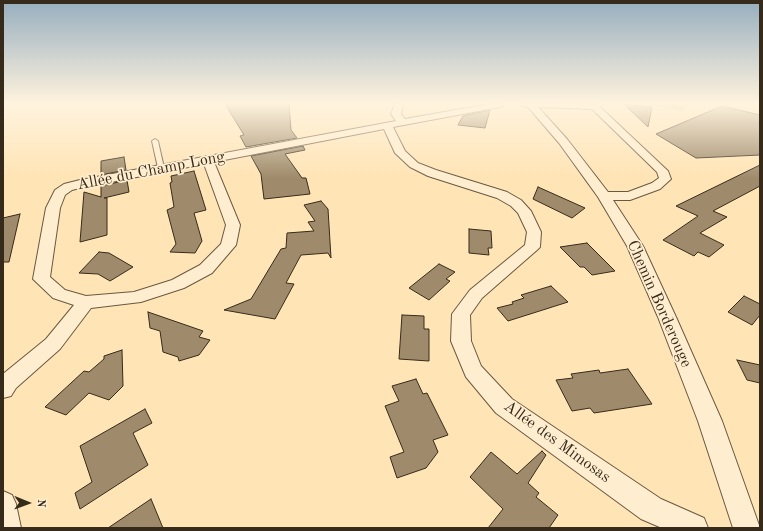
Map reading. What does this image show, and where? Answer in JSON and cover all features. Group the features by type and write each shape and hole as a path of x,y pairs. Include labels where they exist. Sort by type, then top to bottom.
{"street":[{"name":"Allée du Champ Long","path":"86,302 59,294 41,279 53,208 59,193 68,187 370,129"},
{"name":"Allée des Mimosas","path":"396,129 400,153 414,165 432,173 502,195 516,203 524,211 534,232 532,247 476,294 461,314 461,341 473,372 504,406 651,509 694,528"},
{"name":"Chemin Borderouge","path":"551,129 563,141 604,196 635,246 667,317 710,421 747,528"},
{"path":"604,196 630,196 656,186 665,179 662,171 620,129"},
{"path":"3,389 8,382 53,344 86,302 135,298 178,284 206,269 228,245 232,225 208,160"},
{"path":"3,504 7,528"}],"lane":[{"path":"155,141 161,168"}],"building":[{"path":"240,129 291,129 297,138 246,147 240,136 244,135"},
{"path":"668,129 760,129 760,155 696,158 656,134"},
{"path":"303,146 305,150 285,154 302,178 306,178 310,194 264,199 261,174 251,156"},
{"path":"124,157 126,170 101,175 101,161"},
{"path":"760,165 760,186 713,211 727,217 700,233 724,245 709,257 698,252 694,256 663,240 698,216 676,206"},
{"path":"194,171 206,210 194,213 202,241 195,253 170,252 176,244 167,210 174,207 170,183 172,182 171,176"},
{"path":"127,180 129,192 104,198 107,198 107,235 80,242 84,192 101,197 101,186"},
{"path":"538,187 585,208 572,218 533,199"},
{"path":"321,201 328,209 331,258 328,253 301,255 286,283 294,284 275,319 224,310 251,299 281,249 286,248 287,233 314,231 308,222 315,221 304,205"},
{"path":"20,214 9,262 3,262 3,218"},
{"path":"469,229 491,231 492,248 488,248 489,255 469,253"},
{"path":"587,243 615,271 592,275 584,267 580,267 560,247"},
{"path":"99,252 109,253 133,267 110,281 98,274 79,273"},
{"path":"439,264 455,272 446,279 450,281 429,300 409,288"},
{"path":"551,286 568,302 508,321 497,308 513,304 512,302 524,298 521,295"},
{"path":"744,296 760,304 760,315 752,325 728,312"},
{"path":"148,312 203,331 199,337 210,340 199,355 179,361 178,357 163,352 160,331 150,328"},
{"path":"402,315 424,316 424,329 429,329 429,361 399,359"},
{"path":"122,350 123,386 109,400 89,393 66,415 45,407 84,371 89,372 104,359 104,356"},
{"path":"737,360 760,365 760,383 747,380"},
{"path":"628,369 652,404 594,413 590,408 572,411 556,380 573,378 571,374 599,370 600,373"},
{"path":"416,379 423,394 427,393 448,435 433,440 438,452 426,468 397,478 390,457 404,452 385,406 399,401 392,386"},
{"path":"145,409 152,423 133,433 148,465 80,509 75,493 92,482 80,446"},
{"path":"542,451 546,455 528,483 539,493 536,497 558,515 549,528 488,528 503,509 470,477 491,452 517,474"},
{"path":"151,499 163,528 108,528"}]}
